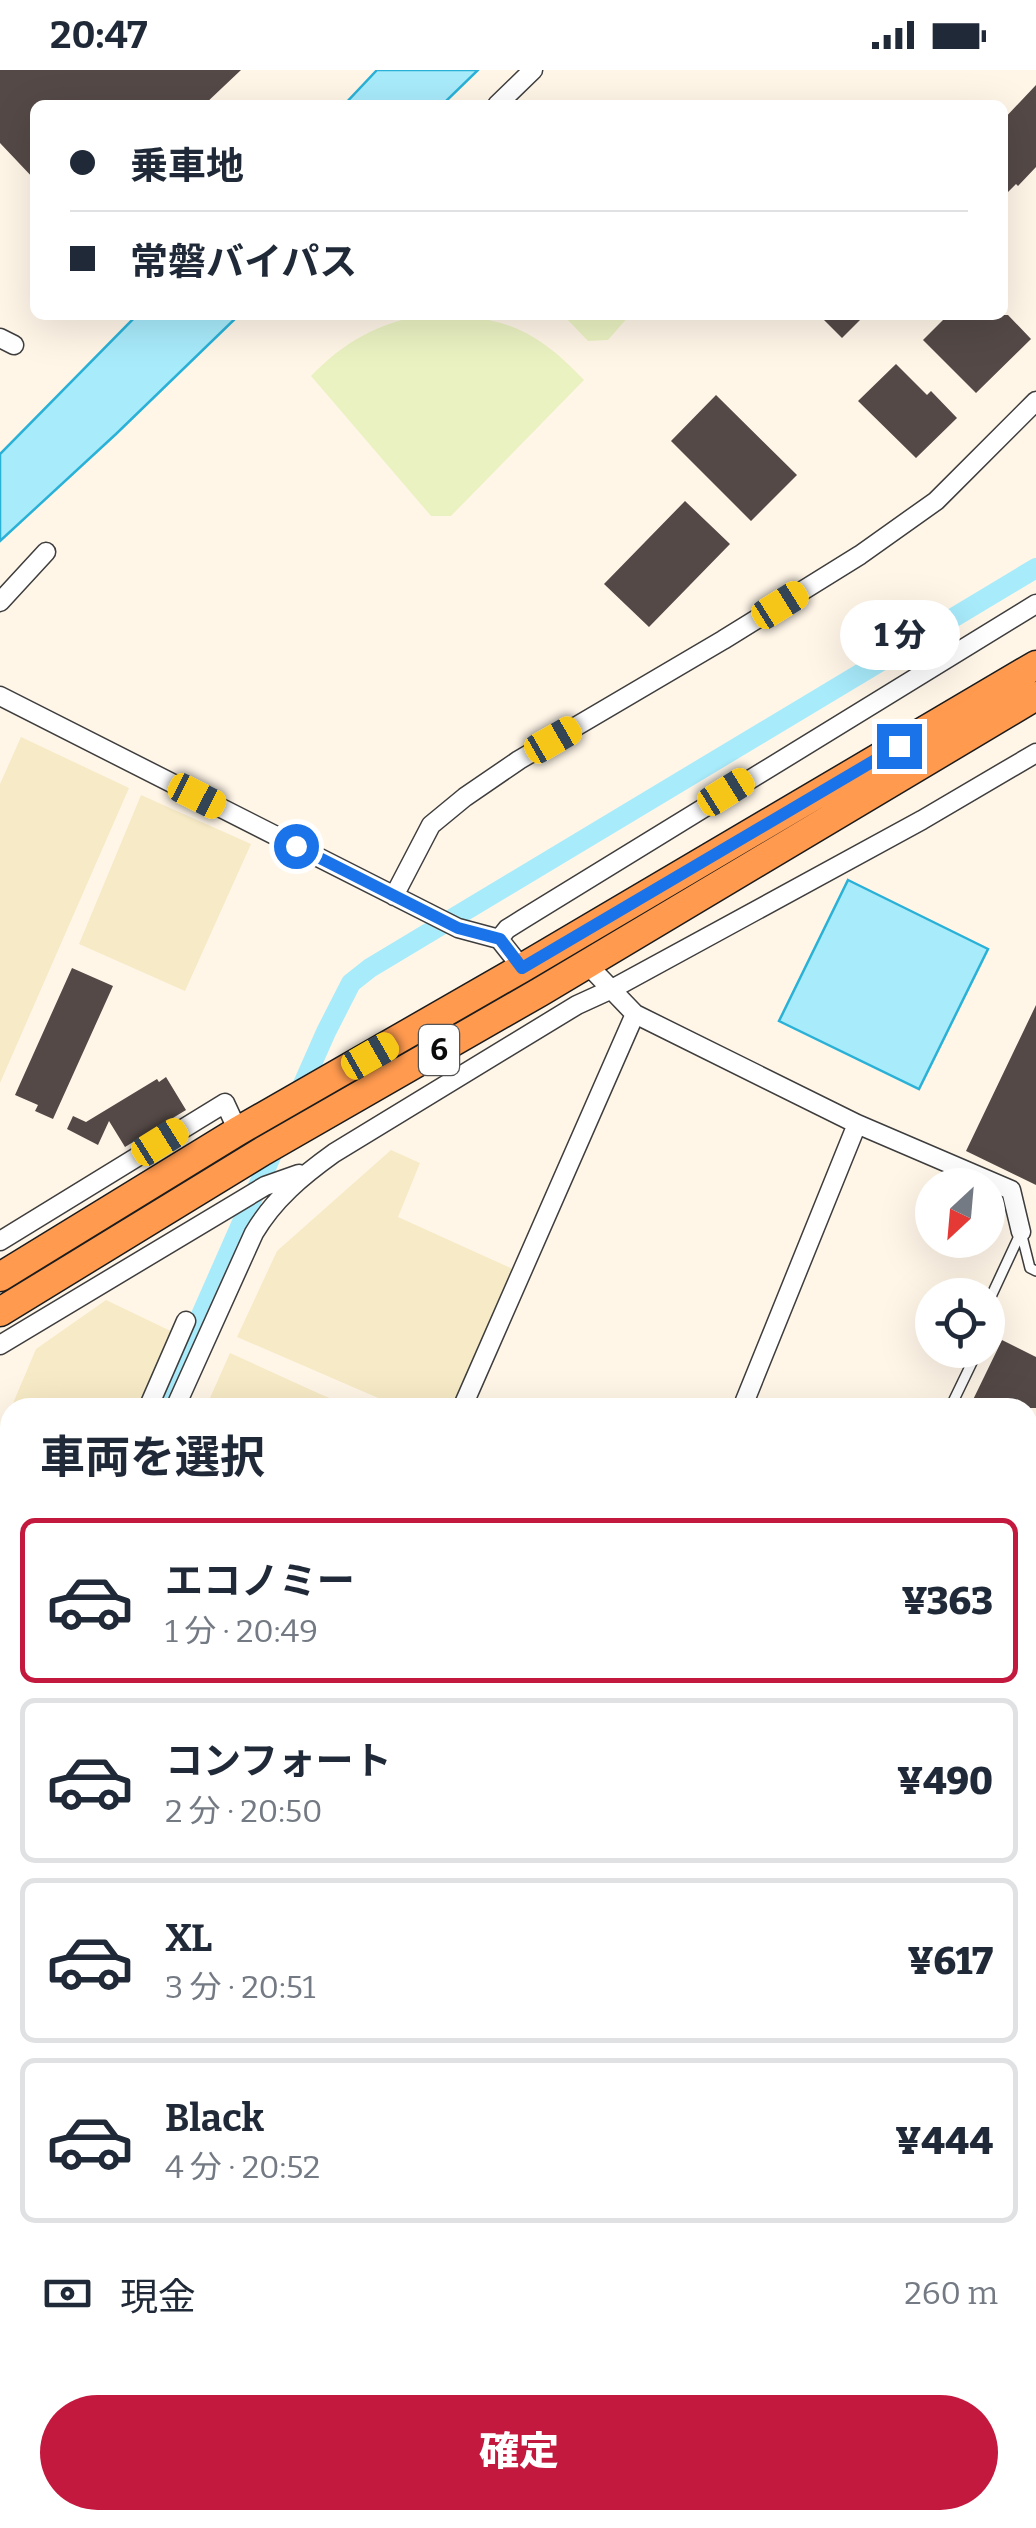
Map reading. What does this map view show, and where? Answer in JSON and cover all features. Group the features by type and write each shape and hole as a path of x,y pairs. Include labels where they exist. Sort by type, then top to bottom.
{"highway":[{"name":"6","path":"0,1276 238,1131 1036,665"},
{"name":"6","path":"0,1312 263,1151 788,846 1036,696"}],"street":[{"path":"503,100 533,70"},
{"path":"394,896 431,825 465,797 519,760 860,555 936,501 1036,401"},
{"path":"0,602 46,552"},
{"path":"500,939 506,929 1036,604"},
{"path":"0,696 458,928 500,939 522,968"},
{"path":"180,1398 254,1233 274,1204 311,1169 577,1005 922,820 1036,753"},
{"path":"586,962 635,1014 856,1124 1011,1190 1021,1232"},
{"path":"466,1398 635,1014"},
{"path":"0,1241 225,1103 238,1131"},
{"path":"746,1398 856,1124"},
{"path":"0,1345 266,1186 311,1169"},
{"path":"152,1398 186,1321"}],"lane":[{"path":"1021,1232 1030,1268 1036,1270"},
{"path":"1000,1278 1021,1232"},
{"path":"955,1398 969,1368"}],"shaded area":[{"path":"21,737 129,788 0,1083 0,784"},
{"path":"141,795 251,844 185,991 79,944"},
{"path":"391,1150 420,1163 398,1217 515,1270 457,1398 378,1398 237,1337 277,1251"},
{"path":"106,1300 179,1335 148,1398 15,1398 36,1349"},
{"path":"230,1353 330,1398 210,1398"}],"green space":[{"path":"568,320 626,320 608,340 588,341"},
{"path":"495,321 548,347 584,380 451,516 431,516 311,376 363,335 393,323"}],"water":[{"path":"377,70 478,70 447,100 349,100"},
{"path":"132,320 234,320 0,541 0,454"},
{"path":"848,880 988,949 919,1089 779,1021"}],"building":[{"path":"0,70 241,70 209,100 30,100 30,175 0,143"},
{"path":"1036,85 1036,167 1008,192 1008,115"},
{"path":"1008,315 1031,339 976,393 923,340 943,320 1008,320"},
{"path":"824,320 860,320 842,338"},
{"path":"896,364 957,418 916,458 858,401"},
{"path":"716,395 797,475 751,521 671,441"},
{"path":"685,501 730,544 649,627 604,584"},
{"path":"72,968 113,986 53,1119 35,1111 38,1105 15,1095"},
{"path":"1036,1005 1036,1185 966,1151"},
{"path":"166,1077 186,1110 125,1147 109,1121 98,1145 67,1129 73,1116 86,1122"},
{"path":"1005,1342 1036,1357 1036,1398 974,1398 988,1368 1005,1368"}],"waterway":[{"path":"164,1398 351,983 1036,568"}],"route":[{"path":"296,846 458,928 500,939 522,968 899,746"}]}
